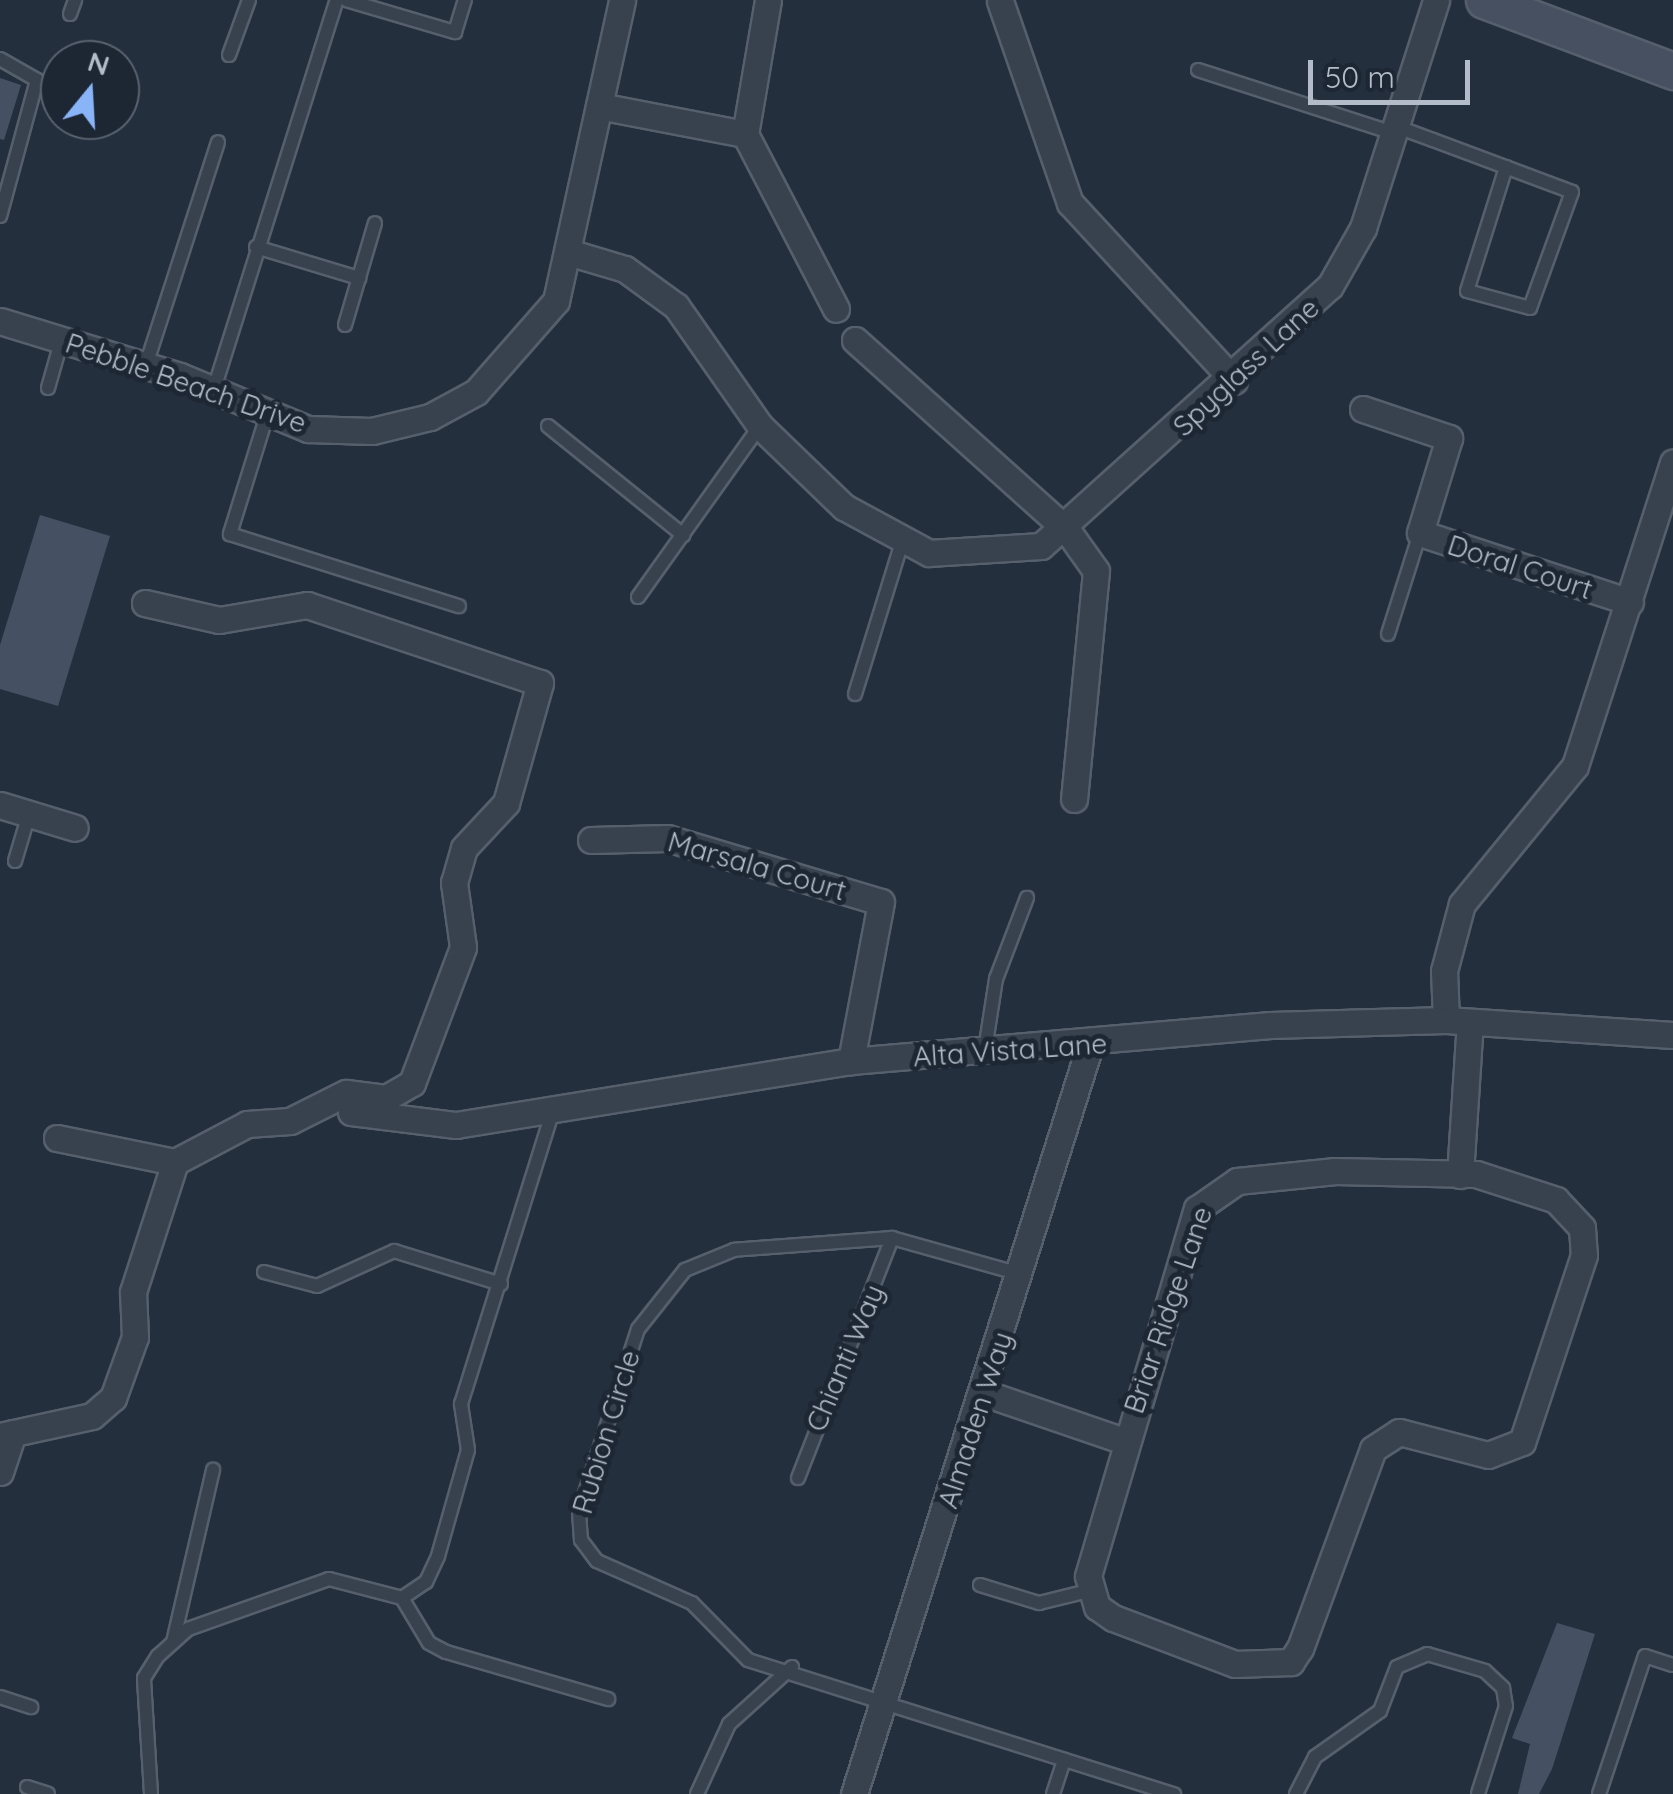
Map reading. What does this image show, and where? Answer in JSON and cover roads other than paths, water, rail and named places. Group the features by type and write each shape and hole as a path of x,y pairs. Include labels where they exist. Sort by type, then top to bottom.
{"street":[{"name":"Pebble Beach Drive","path":"0,321 146,365 308,429 386,430 476,392 556,301 622,0"},
{"path":"768,0 744,134 836,309"},
{"name":"Spyglass Lane","path":"568,252 625,269 676,306 760,426 844,507 929,553 1041,546 1066,530 1234,381 1330,286 1362,228 1436,0"},
{"path":"1484,0 1673,71"},
{"path":"1000,1 1070,203 1234,381"},
{"path":"599,106 744,134"},
{"path":"856,340 1066,530 1096,571 1074,799"},
{"name":"Doral Court","path":"1363,409 1449,438 1420,533 1630,602"},
{"path":"1460,1175 1458,1021 1444,971 1462,904 1575,766 1673,462"},
{"path":"57,1138 175,1162 248,1124 290,1121 346,1093 386,1098 412,1083 463,948 454,883 464,848 506,803 540,682 307,605 219,620 145,603"},
{"path":"0,805 74,828"},
{"name":"Marsala Court","path":"591,840 667,838 882,902 851,1061"},
{"name":"Alta Vista Lane","path":"351,1112 456,1125 851,1061 1090,1045 1270,1025 1458,1021 1673,1035"},
{"name":"Almaden Way","path":"854,1794 1022,1274 1090,1045"},
{"path":"0,1472 6,1434 92,1416 114,1398 135,1337 132,1292 175,1162"},
{"name":"Briar Ridge Lane","path":"1335,1172 1460,1175 1556,1200 1584,1236 1522,1442 1488,1455 1399,1432 1373,1450 1290,1662 1235,1664 1113,1618 1088,1591 1124,1440 1197,1209 1219,1186 1335,1172"},
{"name":"Briar Ridge Lane","path":"984,1393 1124,1440"}],"lane":[{"path":"228,55 249,0"},
{"path":"214,390 337,0"},
{"path":"346,0 455,32 465,0"},
{"path":"0,60 37,80 0,216"},
{"path":"1198,70 1394,130 1506,167 1572,192 1530,308 1467,291 1506,167"},
{"path":"146,365 218,142"},
{"path":"344,324 376,223"},
{"path":"256,247 359,278"},
{"path":"48,388 62,340"},
{"path":"267,415 230,534 459,606"},
{"path":"548,426 682,535"},
{"path":"638,596 760,426"},
{"path":"1388,634 1420,533"},
{"path":"855,694 903,539"},
{"path":"15,861 29,814"},
{"path":"985,1052 996,979 1027,898"},
{"path":"402,1598 426,1582 438,1556 468,1450 461,1404 553,1111"},
{"name":"Rubion Circle","path":"1022,1274 892,1238 734,1250 672,1281 638,1329 578,1512 581,1540 597,1561 675,1592 736,1653 792,1666 884,1703 1174,1794"},
{"name":"Chianti Way","path":"798,1478 892,1238"},
{"path":"264,1272 317,1286 394,1251 501,1284"},
{"path":"174,1642 212,1470"},
{"path":"151,1794 144,1678 188,1629 329,1579 402,1598 429,1643 446,1652 608,1700"},
{"path":"980,1585 1039,1603 1088,1591"},
{"path":"1296,1794 1315,1757 1380,1712 1398,1667 1427,1654 1485,1671 1506,1696 1478,1794"},
{"path":"1598,1794 1646,1656 1673,1665"},
{"path":"697,1794 729,1724 792,1666"},
{"path":"0,1697 31,1706"},
{"path":"1054,1794 1064,1760"},
{"path":"26,1788 48,1794"}]}
